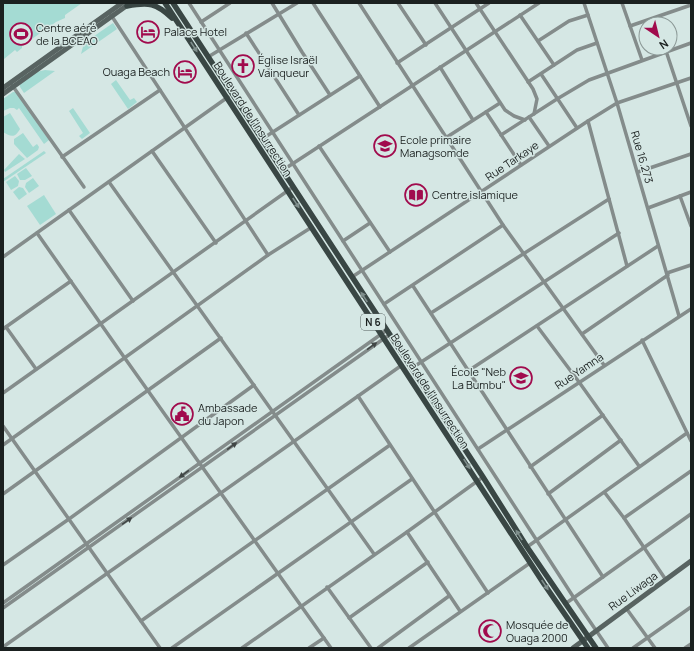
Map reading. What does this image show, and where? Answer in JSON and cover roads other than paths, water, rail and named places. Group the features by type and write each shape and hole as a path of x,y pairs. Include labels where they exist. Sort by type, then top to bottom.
{"main road":[{"path":"3,88 12,84 125,4 145,3 154,5 163,10 177,22"},
{"name":"Boulevard de l'Insurrection","path":"165,3 283,170 291,189 312,227 530,563 585,639 596,648"},
{"name":"Boulevard de l'Insurrection","path":"173,3 208,57 230,96 291,189 352,277 565,604 585,639 588,648"},
{"path":"3,94 12,84"},
{"name":"Rue Liwaga","path":"573,648 691,561"}],"street":[{"path":"188,3 574,598 608,648"},
{"path":"201,22 230,3"},
{"path":"272,3 330,95"},
{"path":"208,57 296,3"},
{"path":"313,3 380,107"},
{"path":"359,3 397,63 447,136 503,225 604,365"},
{"path":"398,3 426,45"},
{"path":"435,3 507,113 525,120"},
{"path":"476,3 528,82 537,99 534,114"},
{"path":"397,63 489,3"},
{"path":"283,170 539,3"},
{"name":"Rue 16.273","path":"584,3 638,172 679,316"},
{"path":"622,3 642,60"},
{"path":"630,26 691,5"},
{"path":"111,14 268,255"},
{"path":"520,15 554,65"},
{"path":"538,41 567,22 588,15"},
{"path":"246,33 299,115"},
{"path":"528,82 578,50 597,43"},
{"path":"678,47 691,43"},
{"path":"501,135 589,80 653,56"},
{"path":"668,56 690,119 691,126"},
{"path":"440,67 474,120"},
{"path":"541,74 577,128"},
{"path":"262,139 360,76"},
{"name":"Rue Tarkaye","path":"352,277 549,146 617,103 691,78"},
{"path":"12,84 84,188"},
{"path":"62,157 160,90"},
{"path":"3,258 230,96"},
{"path":"447,136 500,103"},
{"path":"486,112 521,165"},
{"path":"529,117 549,146"},
{"path":"588,121 628,266"},
{"path":"319,146 390,252"},
{"path":"152,151 216,242"},
{"path":"638,172 691,154"},
{"path":"109,182 374,554"},
{"path":"3,393 291,189"},
{"path":"648,208 691,192"},
{"path":"680,196 691,226"},
{"path":"431,314 609,198"},
{"path":"69,210 133,301"},
{"path":"343,241 370,223"},
{"path":"384,304 503,225"},
{"path":"3,445 268,255 312,227"},
{"path":"37,233 202,468 331,648"},
{"path":"412,368 619,233"},
{"path":"468,371 658,246"},
{"path":"582,334 667,274 691,265"},
{"path":"36,369 5,328 71,281"},
{"path":"413,286 603,577"},
{"name":"Rue Yamna","path":"478,449 691,309"},
{"path":"537,326 639,466"},
{"path":"3,608 199,463 274,413 388,332"},
{"path":"3,494 221,338"},
{"path":"642,340 691,441"},
{"path":"3,647 402,365"},
{"path":"3,565 254,385"},
{"path":"358,396 488,592"},
{"path":"3,603 202,468 274,413"},
{"path":"530,466 603,415"},
{"path":"3,426 160,648"},
{"path":"527,547 605,493 639,466 687,433"},
{"path":"548,494 621,440"},
{"path":"141,621 390,445"},
{"path":"624,518 691,471"},
{"path":"242,648 483,477"},
{"path":"172,648 412,479"},
{"path":"605,493 624,518 666,580"},
{"path":"565,604 691,514"},
{"path":"407,532 460,611"},
{"path":"349,618 428,562"},
{"path":"409,648 530,563"},
{"path":"327,587 371,648"},
{"path":"378,648 449,596"},
{"path":"633,648 691,607"},
{"path":"626,608 655,648"},
{"path":"309,648 324,638"},
{"path":"685,648 691,644"}],"place":[{"name":"Palace Hotel","path":"148,32"},
{"name":"Centre aéré de la BCEAO","path":"21,34"},
{"name":"Église Israël Vainqueur","path":"243,66"},
{"name":"Ouaga Beach","path":"185,72"},
{"name":"Ecole primaire Managsomde","path":"385,146"},
{"name":"Centre islamique","path":"416,195"},
{"name":"École \"Neb La Bumbu\"","path":"521,378"},
{"name":"Ambassade du Japon","path":"182,414"},
{"name":"Mosquée de Ouaga 2000","path":"490,631"}]}
